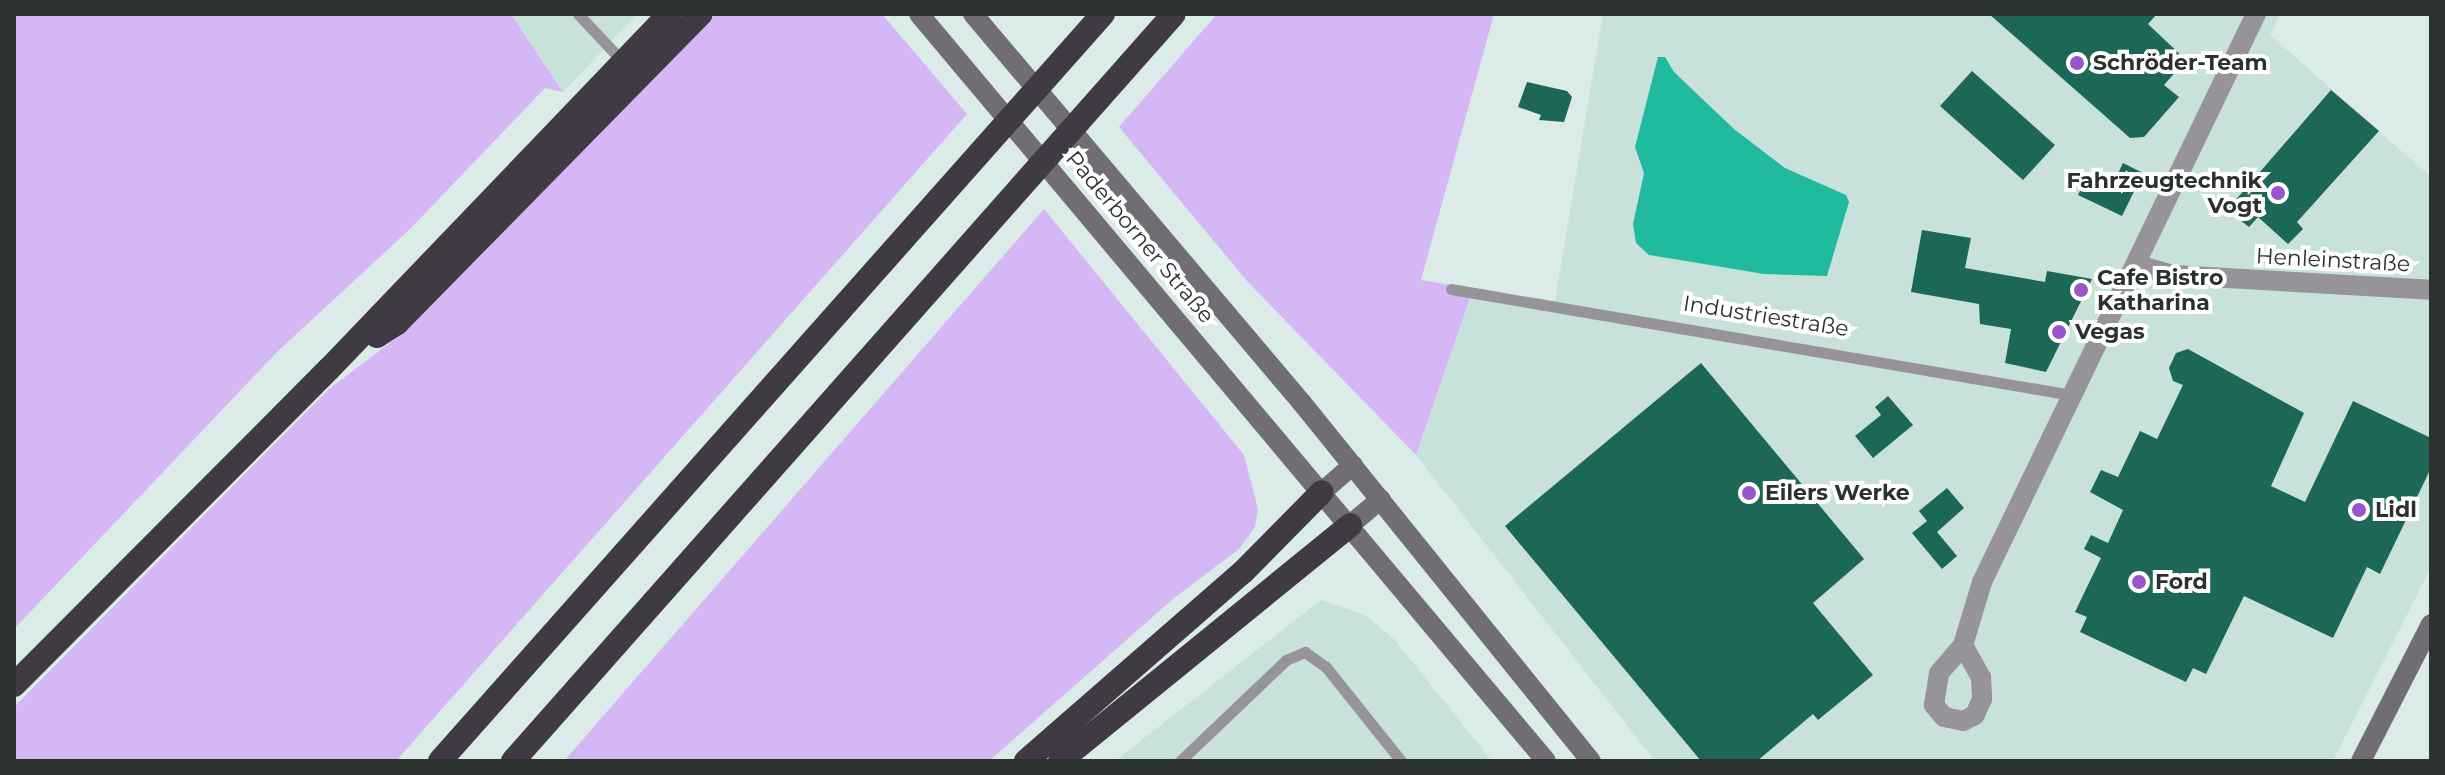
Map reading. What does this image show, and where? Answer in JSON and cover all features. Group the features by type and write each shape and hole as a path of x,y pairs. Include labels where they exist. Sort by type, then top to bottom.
{"highway":[{"path":"14,685 329,369 670,14"},
{"path":"329,369 397,323 701,14"},
{"path":"513,761 1174,14"},
{"path":"440,761 1096,22"},
{"path":"1026,761 1243,572 1322,492"},
{"path":"1060,761 1350,525"}],"main road":[{"name":"Paderborner Straße","path":"919,14 1546,761"},
{"name":"Paderborner Straße","path":"973,14 1353,465 1591,761"},
{"path":"1322,492 1353,465"},
{"path":"1350,525 1381,499"},
{"path":"2361,761 2431,624"}],"street":[{"path":"1963,645 1982,582 2138,265 2254,15"},
{"name":"Henleinstraße","path":"2138,265 2174,275 2431,290"}],"lane":[{"path":"578,14 624,62"},
{"name":"Industriestraße","path":"1451,289 2072,395"},
{"path":"1180,761 1286,660 1305,652 1326,667 1401,761"}],"shaded area":[{"path":"14,14 511,14 563,92 545,88 410,229 277,352 14,629"},
{"path":"511,14 637,14 563,92"},
{"path":"716,14 882,14 967,114 396,761 14,761 14,707 329,389 407,330"},
{"path":"1217,14 1494,14 1421,280 1473,289 1416,455 1248,282 1119,127"},
{"path":"1603,14 2280,14 2270,35 2431,177 2431,567 2333,761 1655,761 1416,455 1473,289 1555,301"},
{"path":"1658,57 1665,57 1674,72 1734,129 1785,168 1846,195 1849,202 1827,276 1764,274 1649,255 1636,243 1633,224 1644,173 1635,147"},
{"path":"1044,209 1244,455 1258,509 1255,527 1239,549 1173,599 989,761 564,761"},
{"path":"1321,600 1365,615 1393,638 1492,761 1115,761"}],"building":[{"path":"1989,14 2157,14 2148,24 2186,60 2164,85 2179,97 2144,137 2130,138"},
{"path":"1972,71 2055,145 2023,180 1940,106"},
{"path":"1527,82 1567,91 1572,97 1564,122 1539,120 1541,115 1518,107"},
{"path":"2331,90 2379,131 2297,222 2303,229 2288,244 2258,217 2249,227 2227,210"},
{"path":"2123,163 2143,173 2122,216 2078,195 2088,174 2112,186"},
{"path":"1922,230 1971,238 1965,268 2045,282 2047,271 2092,279 2046,372 2005,363 2011,329 1980,324 1979,304 1911,292"},
{"path":"2188,349 2304,413 2271,486 2305,502 2353,401 2431,438 2431,468 2380,574 2367,567 2333,638 2244,596 2206,674 2193,668 2186,682 2080,632 2087,617 2075,612 2101,558 2084,549 2091,535 2108,543 2123,510 2090,492 2101,470 2118,477 2140,431 2157,439 2183,385 2173,381 2169,368 2176,353"},
{"path":"1701,363 1864,559 1813,603 1873,675 1818,720 1813,714 1757,761 1701,761 1505,526"},
{"path":"1888,396 1913,425 1873,458 1855,436 1881,415 1875,407"},
{"path":"1947,488 1964,508 1937,532 1957,556 1942,569 1912,533 1927,521 1919,511"}],"place":[{"name":"Schröder-Team","path":"2077,63"},
{"name":"Fahrzeugtechnik Vogt","path":"2278,193"},
{"name":"Cafe Bistro Katharina","path":"2081,290"},
{"name":"Vegas","path":"2059,332"},
{"name":"Eilers Werke","path":"1749,493"},
{"name":"Lidl","path":"2359,510"},
{"name":"Ford","path":"2139,582"}]}
